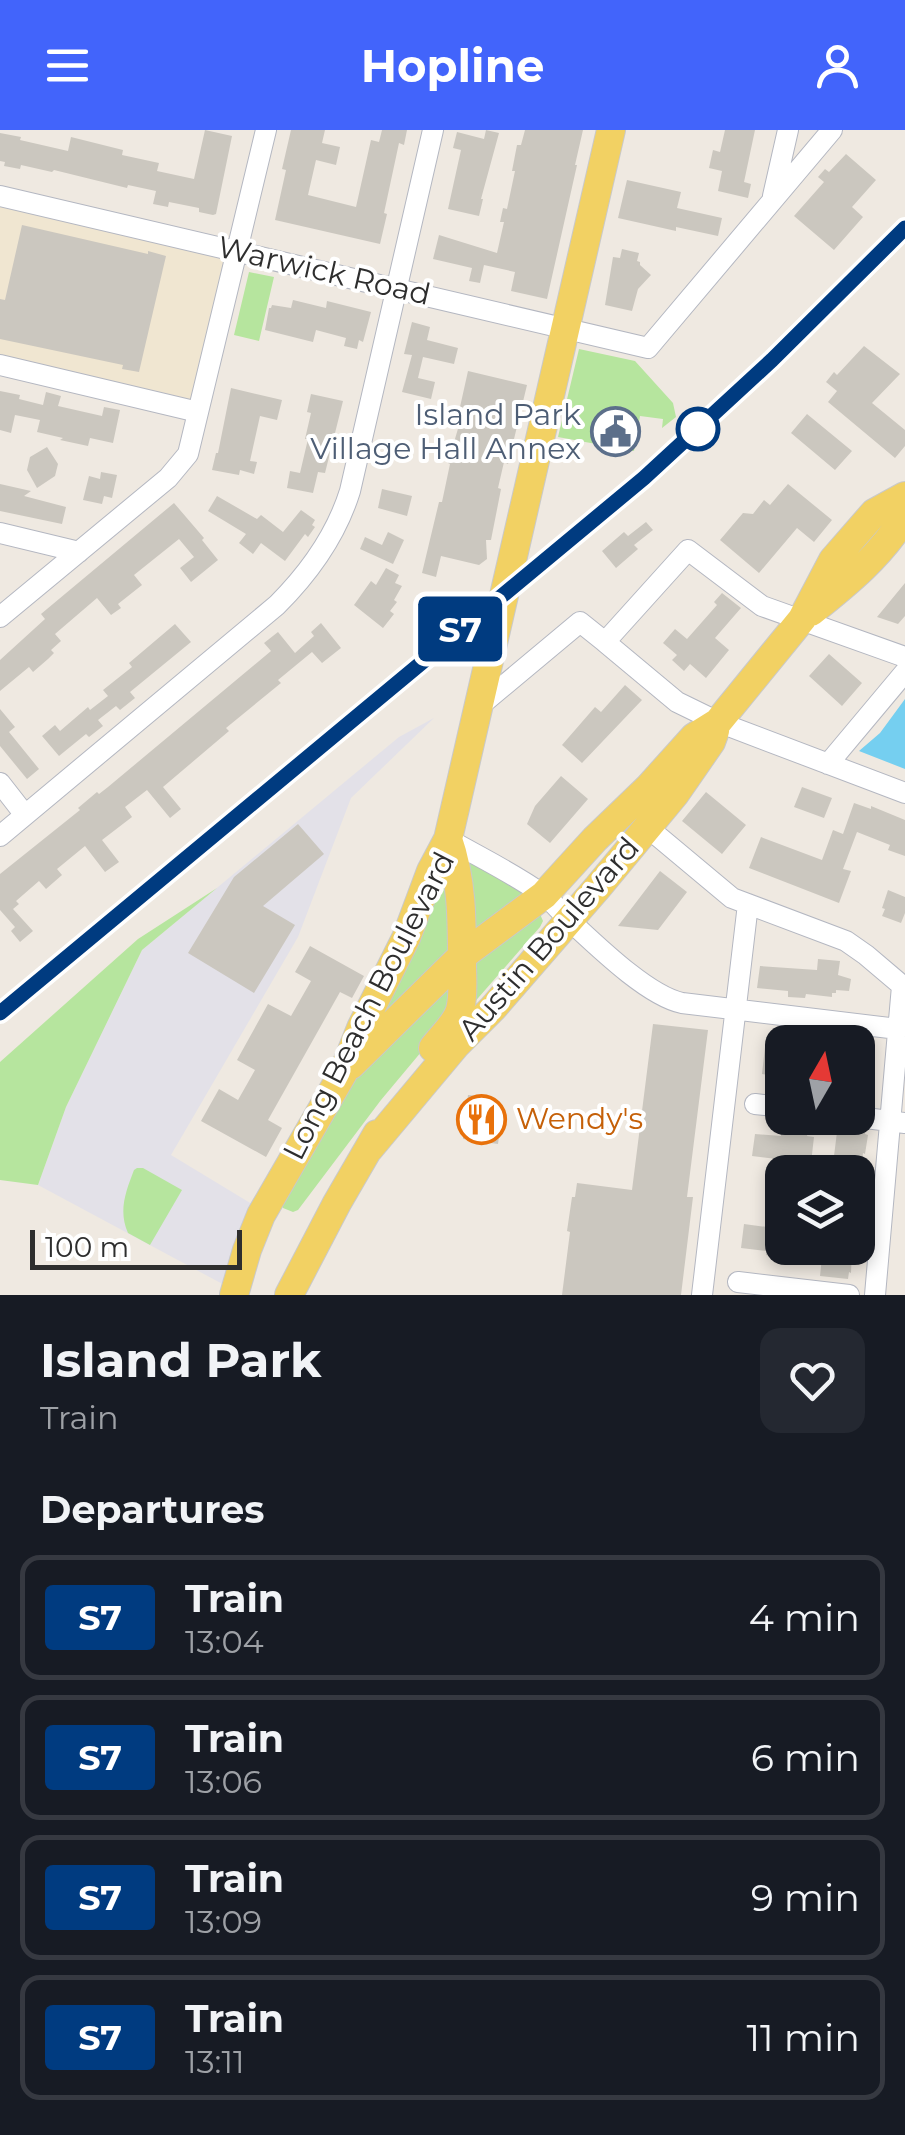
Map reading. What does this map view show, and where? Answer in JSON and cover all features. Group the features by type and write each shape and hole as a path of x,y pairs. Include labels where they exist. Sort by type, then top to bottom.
{"main road":[{"path":"448,839 611,130"},
{"name":"Austin Boulevard","path":"343,1073 462,956 544,895 694,737 718,722 802,619 833,560 874,512 905,496"},
{"name":"Austin Boulevard","path":"802,619 856,576 905,516"},
{"name":"Austin Boulevard","path":"369,1150 456,1045 570,921 675,794 711,742 718,722"},
{"name":"Long Beach Boulevard","path":"289,1295 404,1082 456,1020 461,999 462,956 458,876 448,839"},
{"name":"Long Beach Boulevard","path":"234,1295 261,1215 343,1073 448,839"}],"street":[{"path":"0,617 177,470 188,454 266,130"},
{"path":"0,836 277,605 319,557 340,520 350,491 434,130"},
{"path":"771,202 788,130"},
{"path":"771,202 832,130"},
{"name":"Warwick Road","path":"0,196 648,348 771,202"},
{"path":"0,365 198,412"},
{"path":"0,534 79,552"},
{"path":"605,642 688,550 762,606 905,657"},
{"path":"477,708 580,622 677,702 718,722 905,793"},
{"path":"828,764 905,672"},
{"path":"0,783 25,815"},
{"path":"647,827 732,898 846,941 904,987 898,1029 898,1122 875,1295"},
{"path":"448,839 544,895 640,982 667,999 682,1004 898,1029"},
{"path":"702,1295 748,904"},
{"path":"755,1104 765,1105"},
{"path":"738,1282 849,1295"}],"shaded area":[{"path":"0,204 225,255 192,402 0,357"},
{"path":"434,718 351,798 298,937 171,1155 260,1209 230,1288 38,1185 66,1107 142,950 399,737"}],"green space":[{"path":"249,272 274,277 259,341 234,335"},
{"path":"579,349 635,361 673,403 676,417 662,428 663,419 640,416 634,451 558,437"},
{"path":"454,848 537,896 465,949"},
{"path":"446,849 454,952 353,1055"},
{"path":"217,888 142,950 66,1107 38,1185 0,1180 0,1062 138,939"},
{"path":"540,914 540,927 472,1005 467,967"},
{"path":"451,982 451,1009 437,1033 298,1210 283,1208 281,1204 342,1090"},
{"path":"137,1168 182,1190 150,1245 128,1233 124,1217 126,1193"}],"water":[{"path":"905,699 905,769 859,751 880,733"}],"building":[{"path":"205,130 232,136 213,215 169,202 168,207 153,204 156,191 54,170 4,166 5,162 0,161 0,133 68,151 71,137 123,150 122,155 159,163 157,171 194,179"},
{"path":"291,130 325,130 322,143 340,147 336,165 316,160 308,195 356,207 371,140 379,142 382,130 407,130 404,145 399,143 380,244 275,220"},
{"path":"486,130 499,133 479,216 448,209 461,150 453,148 457,132 484,139"},
{"path":"525,130 583,130 547,299 511,291 515,272 484,265 480,283 469,281 472,268 433,259 439,235 497,253 517,145 521,145"},
{"path":"725,130 755,130 744,182 751,184 748,198 718,191 722,171 709,168 713,150 720,152"},
{"path":"846,154 876,180 852,207 863,217 834,250 794,216 824,182 818,177 825,169 829,172"},
{"path":"627,180 681,192 677,208 722,218 718,236 618,218"},
{"path":"22,225 166,256 139,372 122,369 123,365 0,339 0,299 5,300"},
{"path":"622,249 639,253 637,261 651,275 638,289 632,311 605,305 613,257 620,258"},
{"path":"293,300 326,308 327,301 371,312 363,342 359,340 357,349 344,346 346,338 316,330 313,342 265,330 269,308 291,308"},
{"path":"412,322 430,327 427,340 458,348 454,364 423,357 418,378 435,382 431,399 402,392 412,355 404,354"},
{"path":"864,346 900,374 872,403 905,430 905,446 895,458 828,402 837,391 826,382"},
{"path":"468,371 527,385 508,464 504,462 491,540 486,540 487,559 479,565 441,556 436,577 422,573 464,408 460,407"},
{"path":"231,388 282,400 277,420 260,416 250,461 257,462 254,474 212,470"},
{"path":"0,391 43,405 46,392 61,396 58,406 102,416 104,407 120,410 113,443 90,438 88,446 60,440 63,438 37,432 40,420 15,415 11,433 0,430"},
{"path":"311,394 343,401 325,473 318,472 313,493 287,488 290,471 300,473 308,439"},
{"path":"807,414 852,451 835,470 791,433"},
{"name":"Island Park Village Hall Annex","path":"600,417 638,424 633,448 595,440"},
{"path":"47,447 58,464 55,476 37,488 27,470 30,457"},
{"path":"101,472 117,475 112,498 104,496 102,504 83,500 89,476 100,479"},
{"path":"0,484 31,491 24,496 66,507 62,524 0,511"},
{"path":"788,484 832,520 814,542 797,528 759,573 720,540 743,513 753,514 764,500 770,505"},
{"path":"382,489 412,496 407,516 378,508"},
{"path":"217,496 257,519 261,515 283,532 301,510 315,520 315,527 285,561 261,543 253,554 239,543 246,534 208,511"},
{"path":"174,503 218,560 191,582 180,568 194,557 179,539 134,575 142,585 118,604 121,608 111,615 97,598 55,634 61,641 48,659 33,672 29,667 0,691 0,660 45,619 41,614"},
{"path":"646,522 653,530 634,545 638,549 616,568 602,551 624,532 628,536"},
{"path":"388,532 404,540 393,564 360,549 365,537 382,545"},
{"path":"386,568 399,575 395,583 402,586 390,611 394,614 383,628 354,605 371,581 376,585"},
{"path":"905,583 905,616 898,624 877,617"},
{"path":"722,593 741,608 715,638 729,650 706,678 690,664 684,671 672,660 677,655 663,643 675,629 687,639 717,605 714,602"},
{"path":"321,623 341,648 322,663 312,652 163,787 181,809 170,818 147,790 125,807 132,817 102,840 119,862 105,872 85,846 57,869 62,875 46,889 39,881 16,901 19,904 13,909 33,931 20,942 11,931 15,927 0,910 0,874 271,651 264,643 278,632 295,653 314,636 311,632"},
{"path":"175,624 191,642 130,692 135,698 98,720 103,726 59,756 42,736 55,725 60,731 108,696 103,690"},
{"path":"829,654 862,683 842,706 809,676"},
{"path":"625,685 642,700 582,763 562,745 595,707 601,712"},
{"path":"0,709 15,727 9,732 39,769 27,779 0,746"},
{"path":"561,776 588,799 550,843 527,824 535,806"},
{"path":"802,787 832,798 824,818 794,807"},
{"path":"706,792 746,825 722,854 682,821"},
{"path":"854,803 905,820 905,856 888,850 890,845 857,832 843,869 851,871 839,903 749,868 761,837 822,860 833,830 843,834"},
{"path":"298,824 324,854 263,906 295,925 254,993 188,953 234,877"},
{"path":"660,871 687,892 658,930 618,926"},
{"path":"888,890 905,897 901,923 882,916"},
{"path":"310,946 364,976 352,998 340,992 268,1120 282,1128 266,1157 201,1121 219,1089 238,1100 255,1070 237,1060 268,1004 291,1016 311,981 295,972"},
{"path":"818,959 840,961 838,975 851,979 849,991 836,990 832,997 806,994 805,998 788,997 788,991 757,988 760,966 817,970"},
{"path":"653,1024 708,1030 687,1197 693,1197 681,1295 562,1295 570,1232 567,1231 577,1183 632,1190"},
{"path":"468,1095 487,1097 486,1104 503,1106 498,1144 463,1139"},
{"path":"755,1134 814,1137 812,1155 752,1156"},
{"path":"837,1135 868,1135 865,1154 834,1155"},
{"path":"744,1224 765,1227 765,1251 741,1248"},
{"path":"821,1265 851,1265 848,1279 820,1276"}],"railway":[{"path":"0,1013 644,477 773,360 905,228"}],"train":[{"name":"S7","path":"0,1013 644,478 772,360 905,228"}],"place":[{"name":"Island Park Village Hall Annex","path":"616,432"},
{"name":"Wendy's","path":"481,1119"}]}
